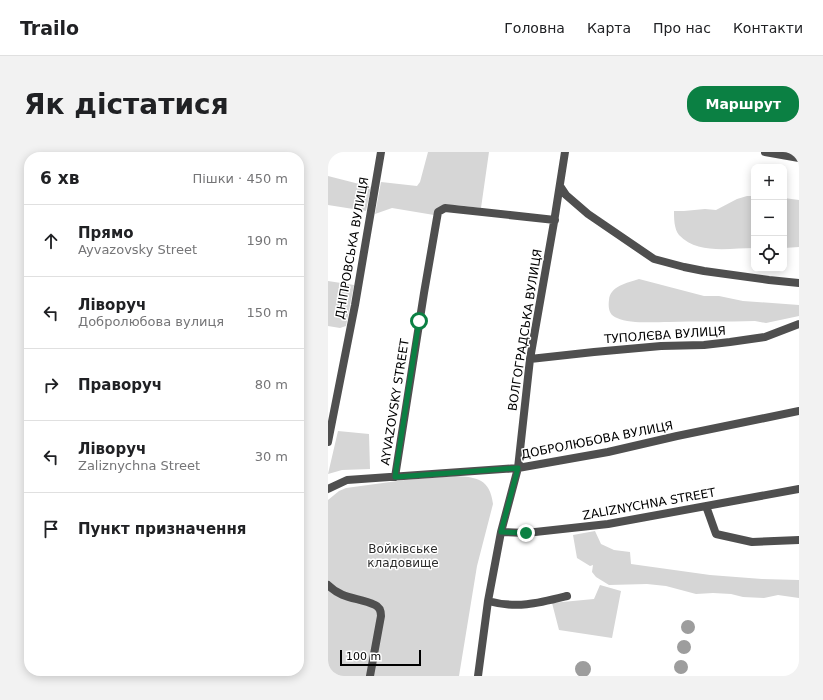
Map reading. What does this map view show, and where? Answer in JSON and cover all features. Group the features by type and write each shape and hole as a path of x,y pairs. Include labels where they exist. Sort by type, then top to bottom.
{"street":[{"name":"ДНІПРОВСЬКА ВУЛИЦЯ","path":"328,442 355,305 381,152"},
{"name":"ВОЛГОГРАДСЬКА ВУЛИЦЯ","path":"478,676 488,601 501,532 518,468 530,360 555,220 565,152"},
{"path":"765,152 782,153 799,158"},
{"path":"560,186 566,195 588,214 654,259 684,268 763,280 799,283"},
{"name":"AYVAZOVSKY STREET","path":"395,477 438,212 445,208 555,220"},
{"name":"ТУПОЛЄВА ВУЛИЦЯ","path":"530,360 594,352 730,342 764,337 799,324"},
{"name":"ДОБРОЛЮБОВА ВУЛИЦЯ","path":"328,489 347,480 518,468 608,452 799,411"},
{"name":"ZALIZNYCHNA STREET","path":"501,532 526,533 608,524 799,489"},
{"path":"706,506 716,534 752,542 799,540"},
{"path":"328,584 339,593 349,598 376,606 380,609 381,616 370,676"},
{"path":"488,601 514,606 567,596"}],"green space":[{"path":"428,152 489,152 481,208 445,205 434,215 392,208 375,214 381,182 417,186 420,182"},
{"path":"328,176 371,187 366,211 328,205"},
{"path":"751,196 751,248 705,248 687,241 677,233 674,211 705,209 716,210 737,199"},
{"path":"787,198 799,200 799,247 787,248"},
{"path":"639,279 704,296 719,296 743,301 799,305 799,316 766,323 755,321 642,322 622,320 614,317 609,306 612,291 624,284"},
{"path":"328,281 354,285 346,326 340,328 328,326"},
{"path":"338,431 369,434 370,469 342,470 328,474"},
{"name":"Войківське кладовище","path":"455,476 470,477 481,481 489,489 493,504 477,566 459,676 328,676 328,500 339,491 346,488 405,480"},
{"path":"595,531 601,544 614,550 630,552 631,564 710,575 799,580 799,598 778,595 764,598 743,597 731,594 696,594 666,586 647,584 609,585 596,577 592,572 593,565 590,566 577,558 573,535"},
{"path":"600,585 621,591 612,638 559,630 552,603 594,599"}],"shaded area":[{"path":"685,620 691,620 695,624 695,630 691,634 685,634 681,630 681,624"},
{"path":"681,640 687,640 691,644 691,650 687,654 681,654 677,650 677,644"},
{"path":"678,660 684,660 688,664 688,670 684,674 678,674 674,670 674,664"},
{"path":"583,661 590,666 591,669 586,676 583,677 576,672 575,669 580,662"}],"route":[{"path":"419,321 395,477 518,468 501,532 526,533"}]}
